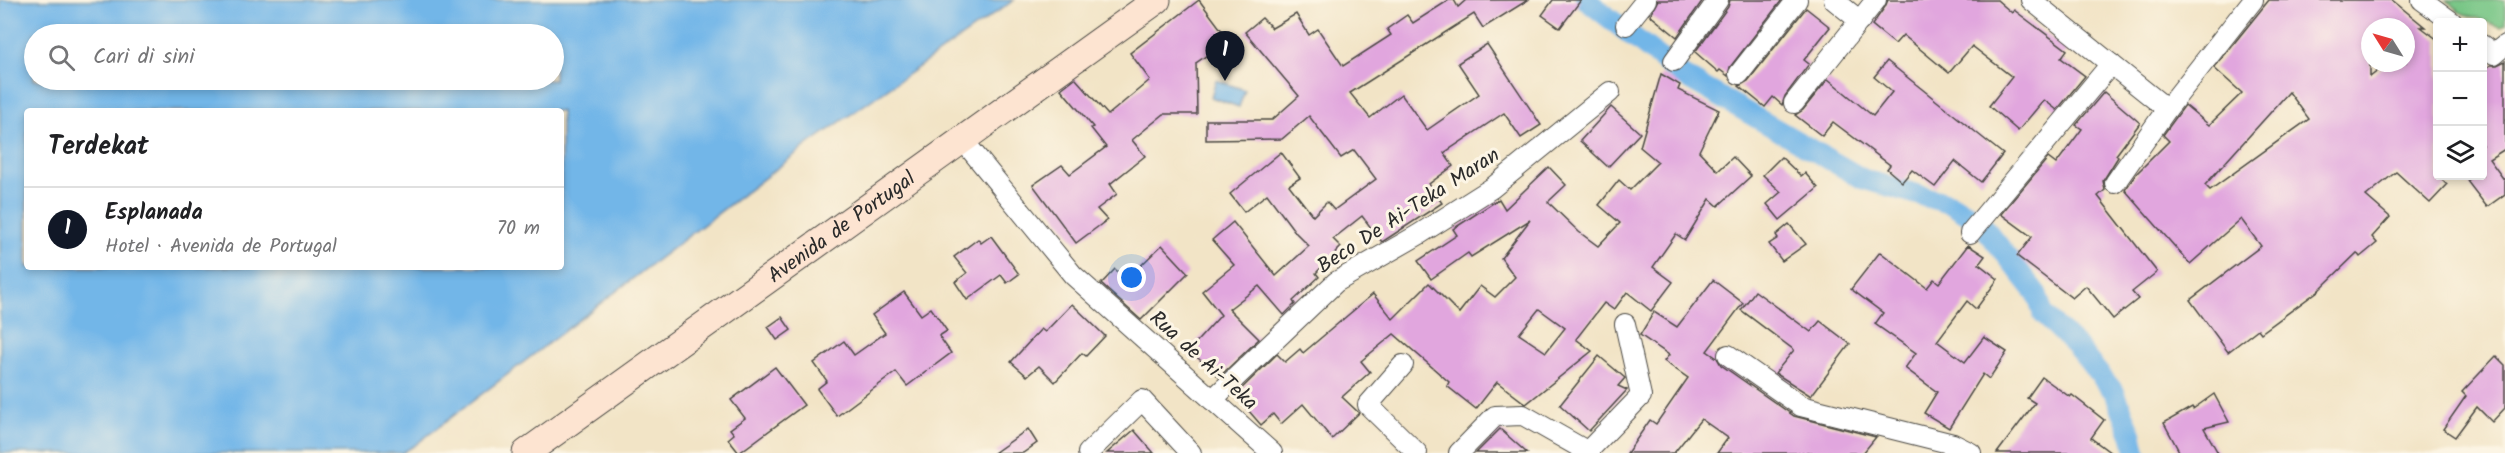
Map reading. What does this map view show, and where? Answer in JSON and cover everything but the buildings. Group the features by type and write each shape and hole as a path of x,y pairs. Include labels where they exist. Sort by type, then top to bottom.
{"main road":[{"name":"Avenida de Portugal","path":"526,453 1157,0"}],"street":[{"path":"1626,25 1646,0"},
{"path":"1674,61 1718,0"},
{"path":"1739,74 1797,0"},
{"path":"1834,0 1860,21"},
{"path":"1794,103 1876,0"},
{"path":"2031,0 2167,109"},
{"path":"2115,183 2167,109 2253,0"},
{"path":"2422,0 2447,18"},
{"path":"2487,49 2494,54 2505,45"},
{"path":"1970,233 2111,64"},
{"name":"Beco De Ai-Teka Maran","path":"1212,400 1336,282 1419,235 1492,188 1610,92"},
{"name":"Rua de Ai-Teka","path":"962,139 1073,275 1272,453"},
{"path":"1459,453 1495,416 1523,416 1589,452 1641,396 1625,324"},
{"path":"1728,355 1801,406 1953,444 1971,453"},
{"path":"1403,365 1368,405 1417,453"},
{"path":"1088,453 1142,400 1191,453"}],"green space":[{"path":"2447,0 2505,0 2505,24 2501,27 2487,22 2487,18 2476,18 2459,12"}],"water":[{"path":"0,0 1014,0 810,143 402,453 0,453"},
{"path":"1216,80 1245,90 1239,107 1211,97"}],"waterway":[{"path":"1586,0 1682,75 1863,179 1951,204 1980,222 2037,294 2043,314 2076,346 2115,393 2132,435 2136,453"}],"place":[{"name":"Esplanada","path":"1225,81"}]}
